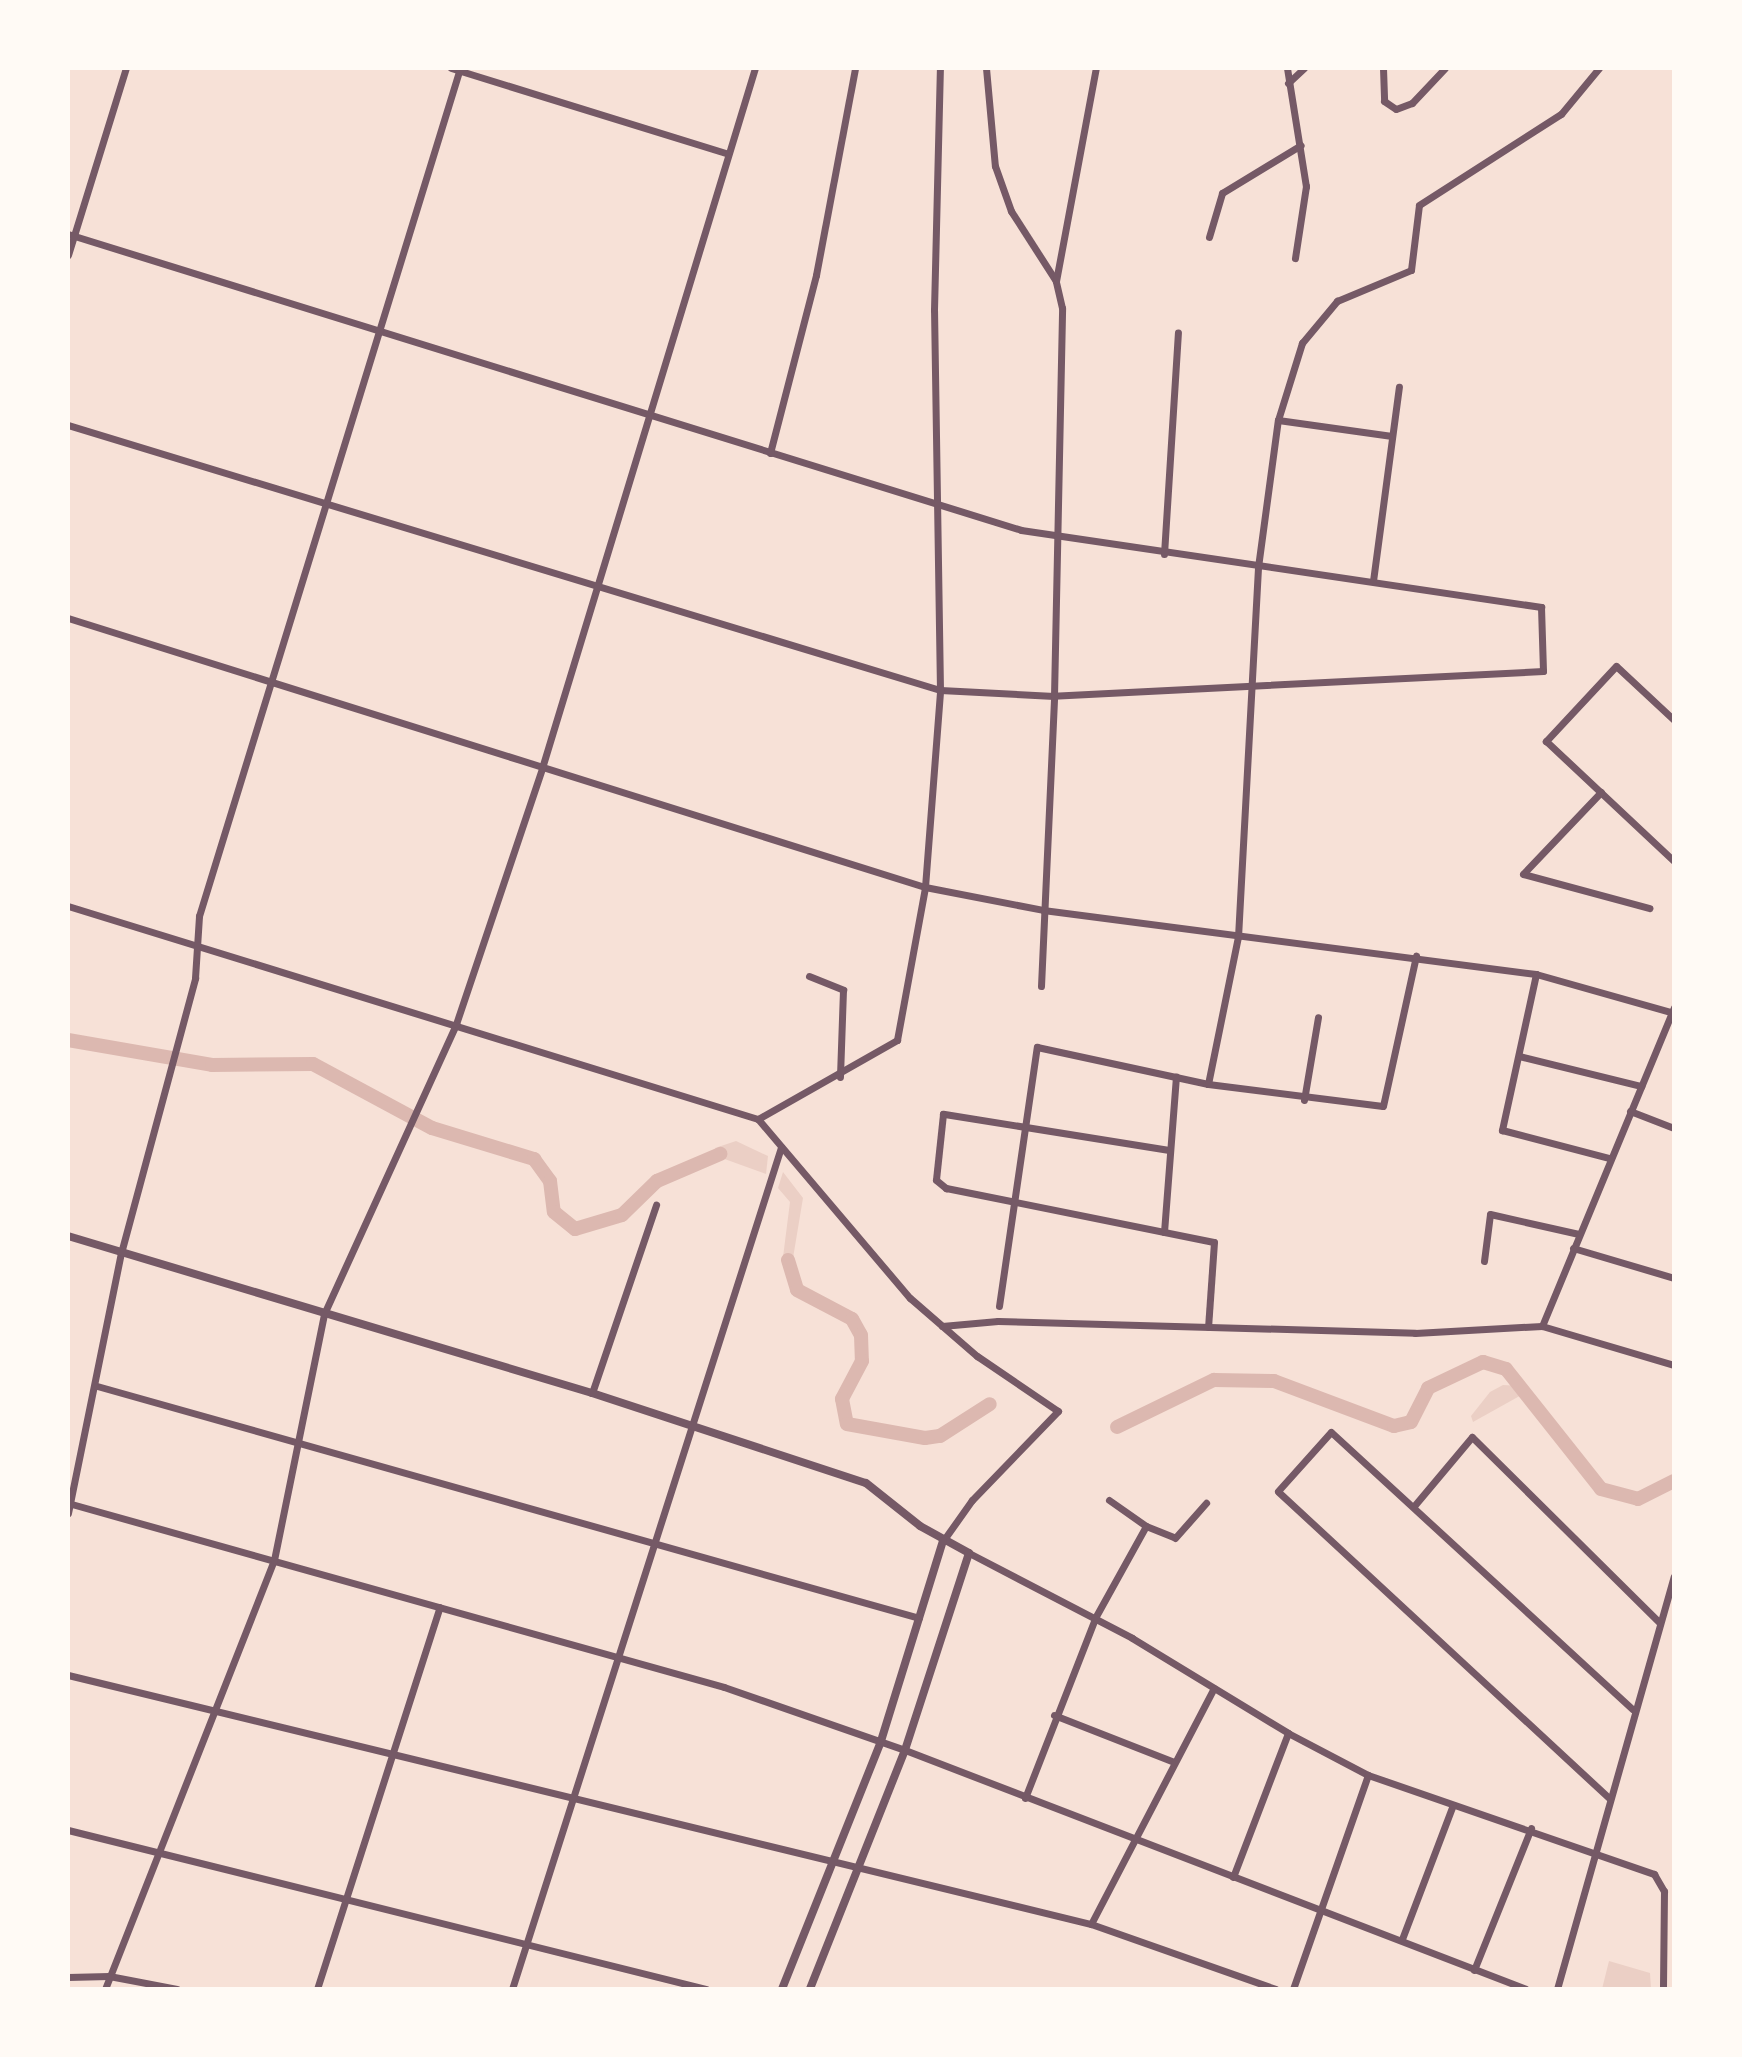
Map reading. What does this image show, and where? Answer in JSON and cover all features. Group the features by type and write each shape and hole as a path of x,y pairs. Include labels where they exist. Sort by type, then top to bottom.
{"street":[{"path":"68,255 71,235 126,68"},
{"path":"105,1989 219,1710 274,1560 324,1314 456,1024 542,768 755,68"},
{"path":"770,453 816,275 855,68"},
{"path":"758,1119 840,1077 897,1040 925,887 940,690 935,504 935,170 940,68"},
{"path":"986,68 995,166 1011,211 1056,281 1062,308 1054,696 1041,986"},
{"path":"1056,281 1096,68"},
{"path":"1287,68 1306,186 1295,258"},
{"path":"1288,83 1304,68"},
{"path":"1383,68 1384,101 1396,109 1412,103 1445,68"},
{"path":"1208,1084 1238,937 1258,567 1278,420 1302,343 1318,319 1337,301 1411,270 1419,205 1561,114 1599,68"},
{"path":"68,1513 97,1386 121,1253 195,978 199,916 381,333 457,69 728,154"},
{"path":"1209,237 1222,193 1301,145"},
{"path":"68,425 940,690 1054,696 1252,690 1543,671 1541,607 1055,536 935,504 648,417 71,235"},
{"path":"1164,554 1178,332"},
{"path":"1373,581 1399,387"},
{"path":"1278,420 1392,436"},
{"path":"68,618 274,680 542,768 925,887 1043,910 1238,937 1416,956 1536,974 1673,1010 1672,1023 1609,1158 1542,1326"},
{"path":"1674,720 1616,666 1546,741 1674,861"},
{"path":"1601,792 1523,874 1649,908"},
{"path":"68,906 197,942 758,1119 843,1224 941,1326 1058,1411 972,1500 943,1541 881,1741 835,1865 782,1989"},
{"path":"999,1306 1037,1047 1208,1084 1304,1100 1383,1106 1416,956"},
{"path":"1536,974 1502,1130 1609,1158"},
{"path":"809,976 843,990 840,1077"},
{"path":"1304,1100 1318,1017"},
{"path":"1519,1056 1641,1086"},
{"path":"1164,1232 1176,1076"},
{"path":"1630,1111 1674,1128"},
{"path":"1169,1150 943,1114 936,1180 946,1188 1214,1242 1208,1327"},
{"path":"512,1989 781,1147"},
{"path":"592,1393 656,1205"},
{"path":"1484,1261 1490,1214 1579,1234"},
{"path":"68,1236 592,1393 866,1483 943,1541 1095,1618 1288,1733 1368,1775 1531,1828 1654,1874 1664,1891 1663,1989"},
{"path":"1573,1248 1674,1278"},
{"path":"941,1326 998,1321 1415,1333 1542,1326 1674,1365"},
{"path":"97,1386 919,1618"},
{"path":"1609,1798 1278,1491 1331,1432 1633,1710"},
{"path":"1414,1506 1472,1437 1660,1623"},
{"path":"1109,1500 1146,1526 1175,1538 1206,1503"},
{"path":"69,1503 619,1654 881,1741 1526,1989"},
{"path":"1025,1798 1054,1715 1095,1618 1146,1526"},
{"path":"810,1989 905,1750 969,1553"},
{"path":"1557,1989 1633,1710 1674,1576"},
{"path":"317,1989 345,1898 395,1757 440,1607"},
{"path":"68,1675 858,1871 1091,1924 1276,1989"},
{"path":"1091,1924 1214,1688"},
{"path":"1054,1715 1174,1762"},
{"path":"1233,1877 1288,1733"},
{"path":"1293,1989 1368,1775"},
{"path":"1402,1939 1453,1805"},
{"path":"1474,1970 1531,1828"},
{"path":"68,1830 706,1989"},
{"path":"68,1977 109,1976 177,1989"}],"shaded area":[{"path":"736,1141 768,1156 766,1174 719,1157 715,1148"},
{"path":"783,1172 803,1198 793,1258 783,1257 790,1202 778,1188"},
{"path":"1503,1385 1521,1386 1525,1393 1473,1422 1471,1416 1490,1392"},
{"path":"1609,1961 1650,1973 1651,1989 1602,1989"}],"waterway":[{"path":"68,1040 212,1065 313,1064 432,1128 534,1159 550,1181 554,1212 575,1229 622,1215 657,1181 720,1154"},
{"path":"788,1260 797,1290 852,1319 861,1335 862,1361 842,1399 847,1424 925,1438 940,1436 990,1404"},
{"path":"1117,1427 1214,1380 1274,1381 1394,1426 1411,1422 1428,1388 1483,1362 1506,1369 1601,1489 1638,1499 1674,1481"}]}
